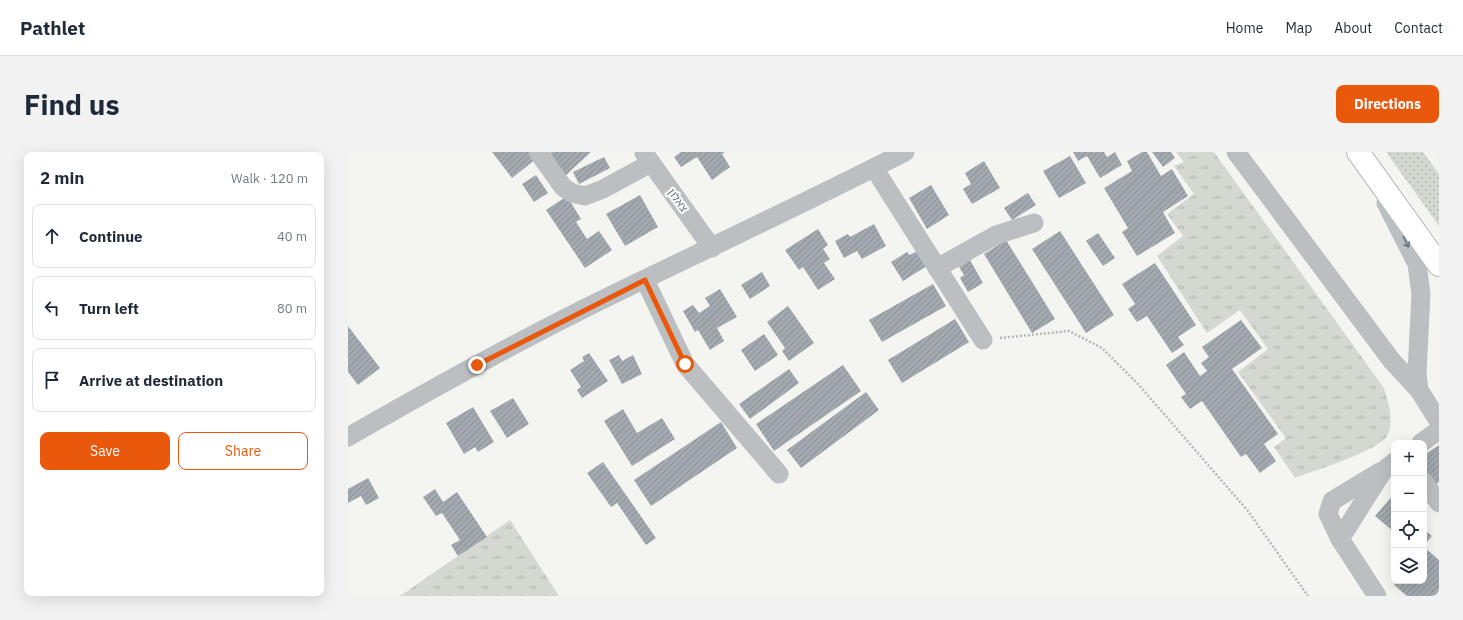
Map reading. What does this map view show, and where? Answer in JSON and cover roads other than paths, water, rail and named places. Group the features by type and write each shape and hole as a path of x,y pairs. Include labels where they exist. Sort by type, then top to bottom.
{"main road":[{"path":"1360,155 1439,265"}],"street":[{"path":"538,152 563,187 572,193 585,196 603,189 647,157"},
{"path":"348,437 477,365 645,280 905,152"},
{"path":"1236,152 1392,361 1419,390 1439,422"},
{"path":"1360,155 1417,264 1421,294 1417,373 1419,390"},
{"name":"צאלון","path":"647,157 712,248"},
{"path":"874,168 983,340"},
{"path":"937,268 996,235 1034,223"},
{"path":"645,280 685,364 779,474"},
{"path":"1425,440 1439,430"},
{"path":"1340,539 1388,466"},
{"path":"1377,596 1340,539 1328,514 1332,501 1388,466"},
{"path":"1427,486 1439,503"}]}
